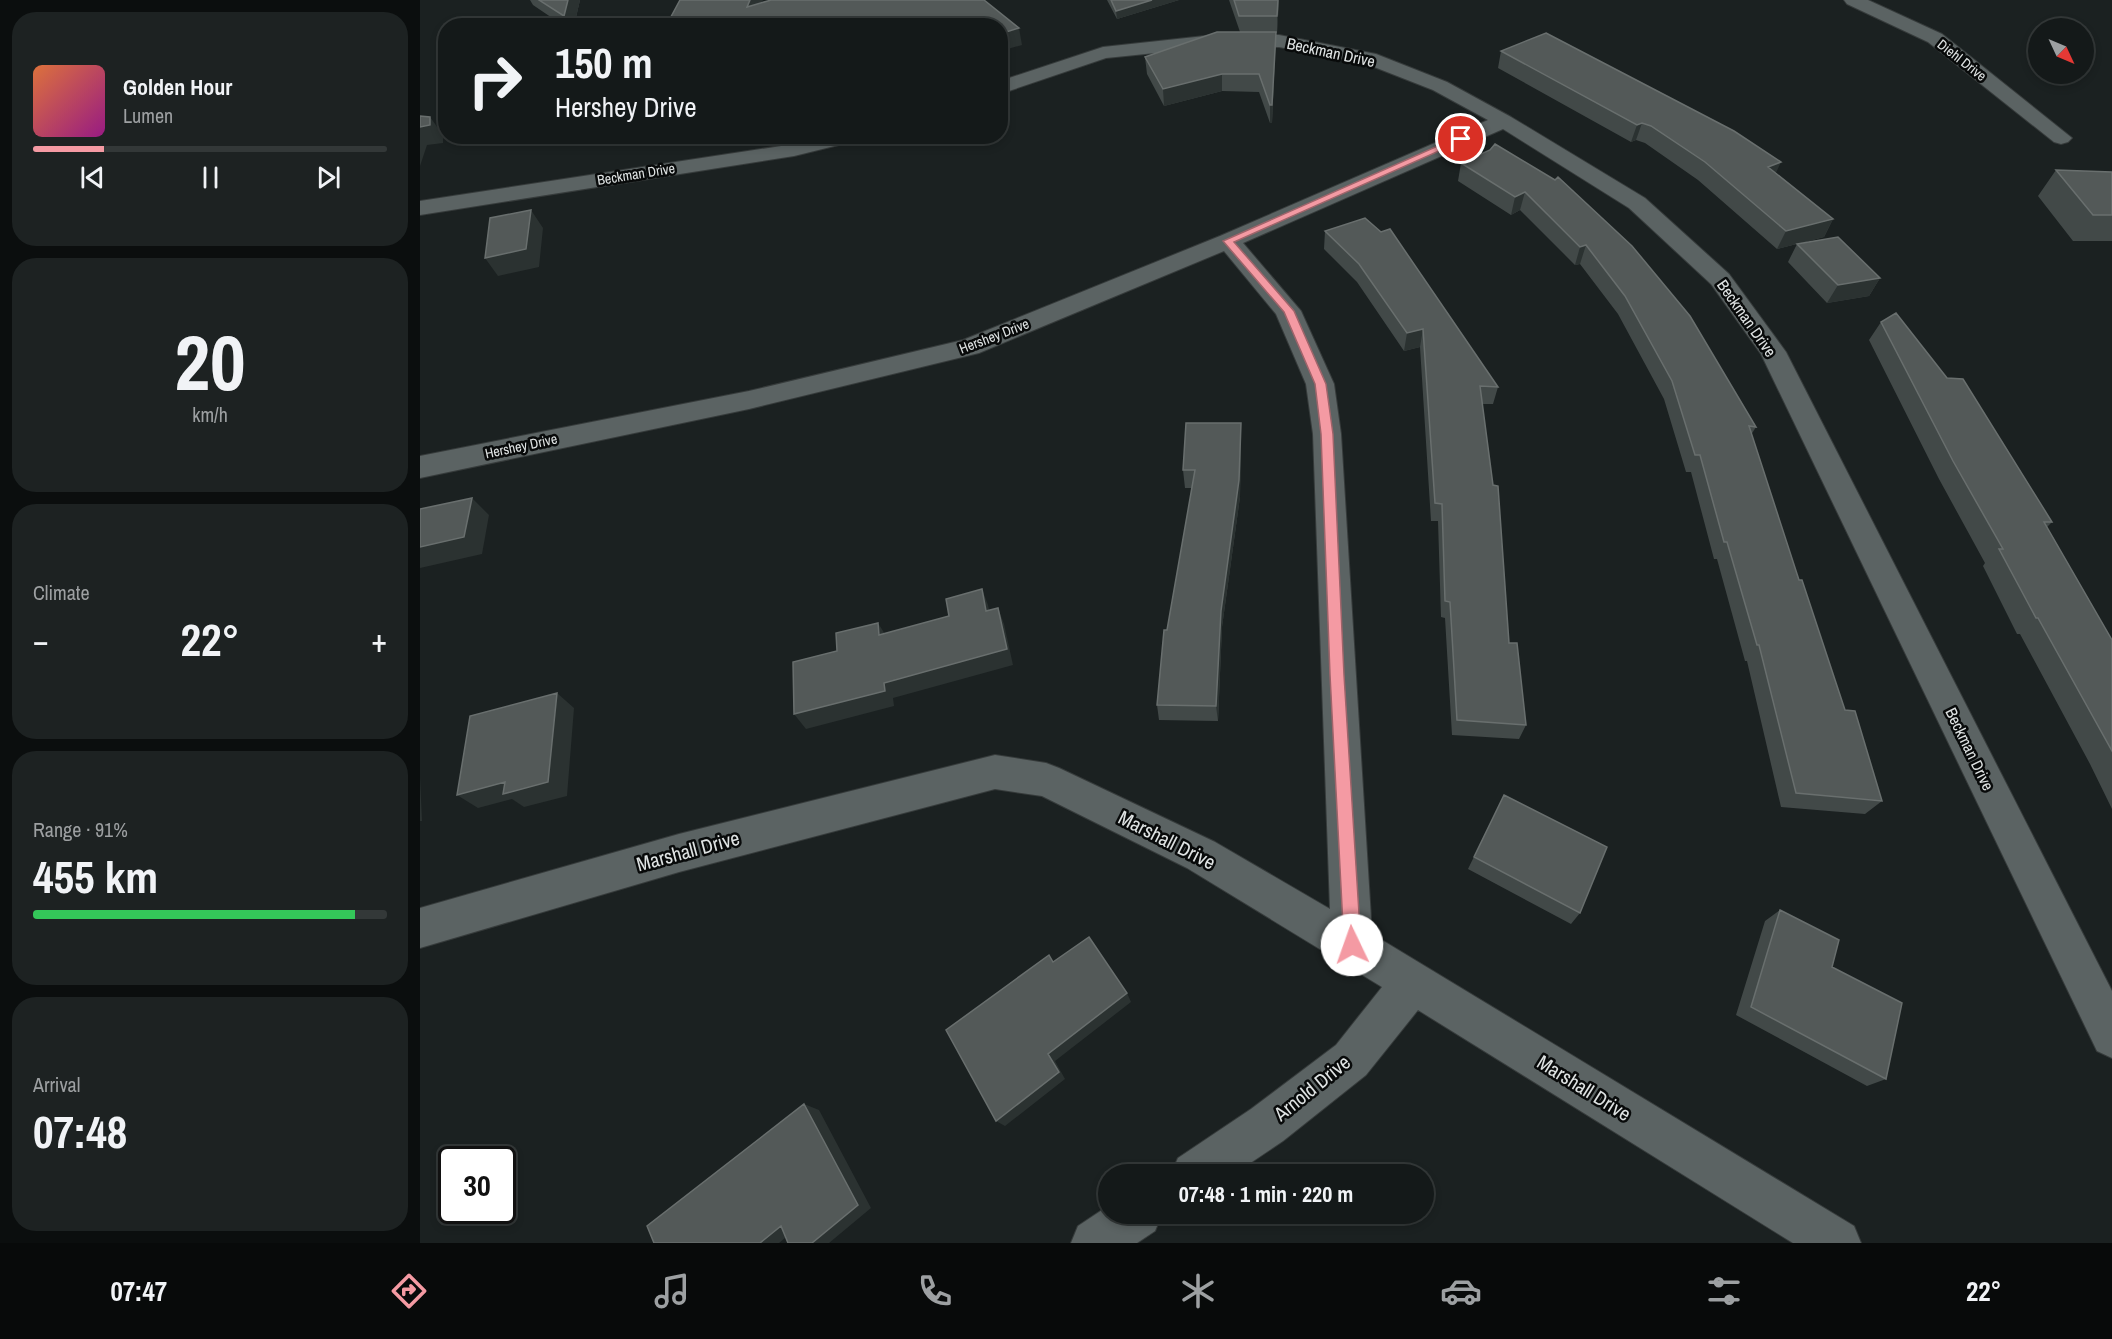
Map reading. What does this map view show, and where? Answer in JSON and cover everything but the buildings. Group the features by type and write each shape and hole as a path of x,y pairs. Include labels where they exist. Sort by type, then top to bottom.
{"street":[{"name":"Diehl Drive","path":"1853,0 1935,38 2061,138"},
{"name":"Beckman Drive","path":"1008,85 1103,53 1142,46 1214,41 1280,41 1369,58 1440,86 1504,121 1636,203 1720,279 1773,352 2112,1036"},
{"name":"Hershey Drive","path":"420,467 748,400 970,347 1228,241 1504,121"},
{"name":"Beckman Drive","path":"420,208 794,150 819,144"},
{"path":"1228,241 1288,311 1320,384 1327,434 1352,945"},
{"name":"Marshall Drive","path":"420,928 679,853 995,772 1046,780 1201,855 1352,945 1837,1243"},
{"name":"Arnold Drive","path":"1209,1164 1267,1125 1351,1060 1413,983"},
{"path":"1095,1243 1123,1224"}],"route":[{"path":"1352,945 1327,434 1320,384 1288,311 1228,241 1461,139"}]}
